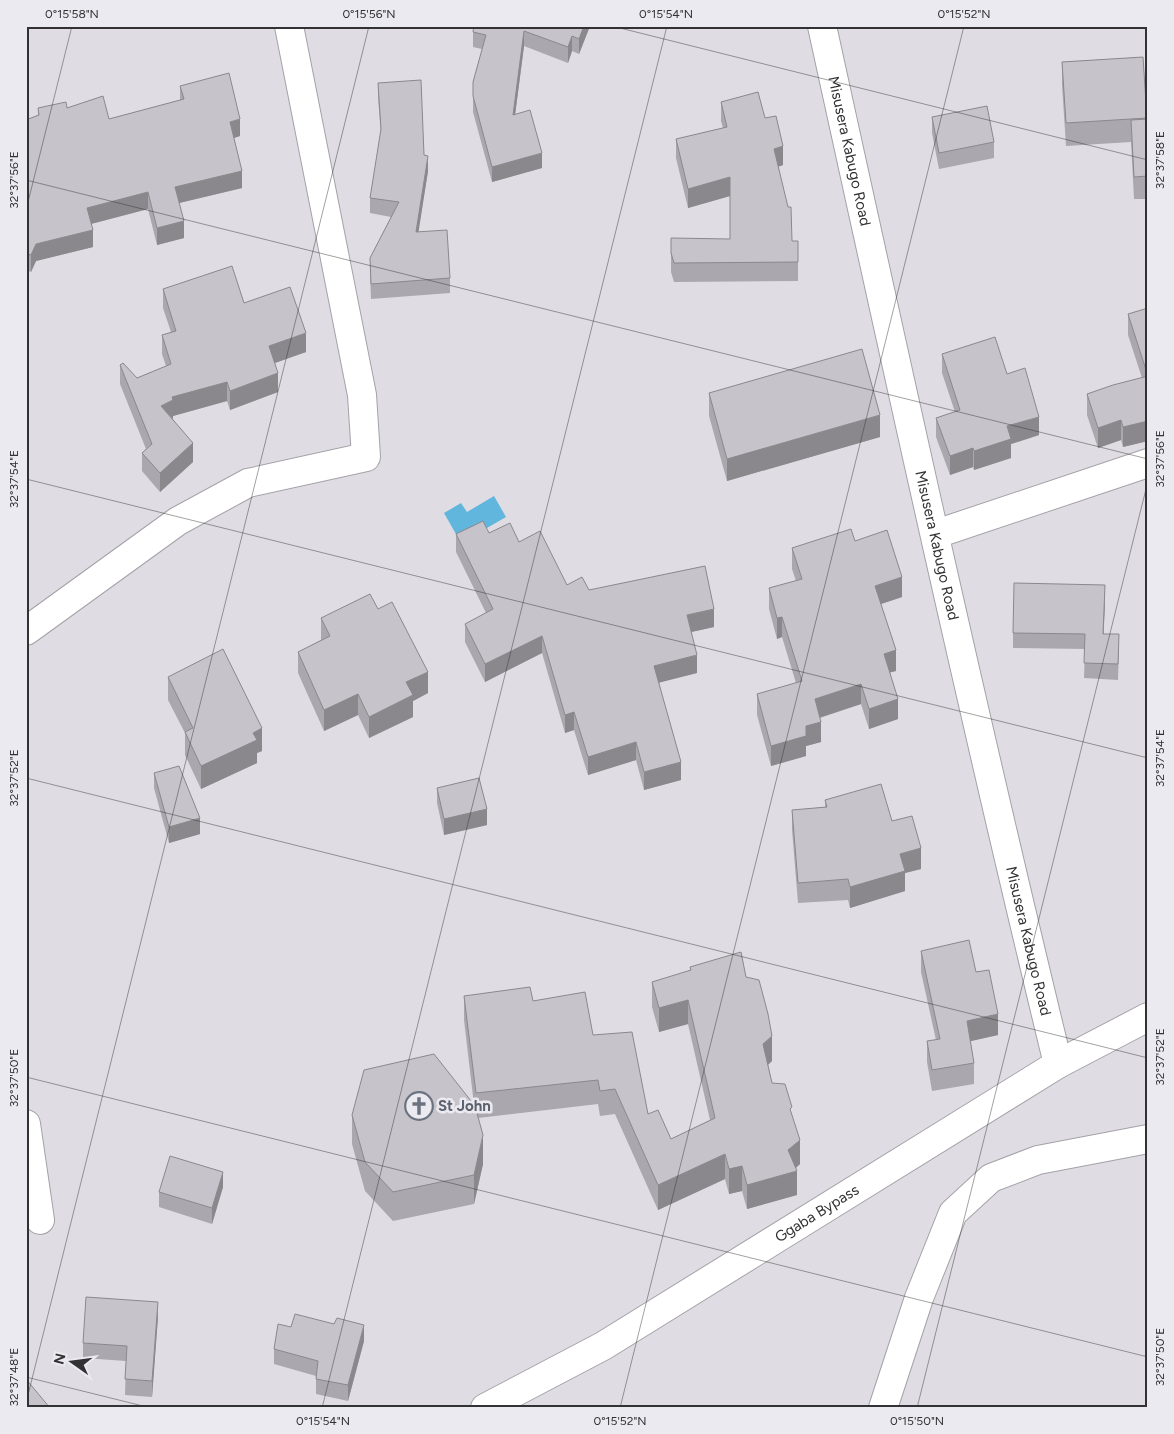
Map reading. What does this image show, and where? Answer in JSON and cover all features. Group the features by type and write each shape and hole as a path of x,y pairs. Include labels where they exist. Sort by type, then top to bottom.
{"street":[{"path":"26,631 178,521 248,483 366,457 362,395 289,26"},
{"name":"Misusera Kabugo Road","path":"822,26 988,774 1058,1064"},
{"path":"936,534 1148,463"},
{"name":"Ggaba Bypass","path":"485,1408 603,1346 1058,1064 1148,1017"},
{"path":"26,1124 40,1220"},
{"path":"883,1408 919,1298 953,1213 991,1178 1038,1160 1148,1139"}],"water":[{"path":"494,496 506,517 461,543 444,513 461,503 467,512"}],"building":[{"path":"474,26 584,26 579,39 572,36 568,47 524,31 513,115 530,110 542,153 492,167 473,96 473,82 486,35 473,32"},
{"path":"1143,57 1147,118 1066,123 1062,62"},
{"path":"229,73 240,119 230,122 242,171 175,187 184,221 157,228 148,192 87,208 93,230 36,244 31,255 26,253 26,120 39,115 38,108 66,102 67,108 103,96 109,119 184,99 180,86"},
{"path":"421,80 424,155 428,156 416,232 447,230 450,278 371,284 370,258 399,202 370,198 381,129 378,83"},
{"path":"758,92 765,118 776,116 783,146 774,149 788,207 791,207 792,241 798,241 798,262 674,263 671,253 671,238 730,239 730,177 688,189 676,139 727,127 721,102"},
{"path":"987,106 994,142 939,153 932,117"},
{"path":"1148,119 1148,176 1134,177 1131,120"},
{"path":"232,266 244,303 290,287 306,333 269,346 278,373 230,391 227,382 172,397 173,400 161,406 193,443 160,473 142,453 152,444 120,365 123,363 137,378 171,364 162,335 176,331 163,289"},
{"path":"1148,308 1148,376 1128,314"},
{"path":"995,337 1007,374 1025,368 1039,417 1007,426 1011,439 974,451 973,448 950,456 936,418 960,410 942,354"},
{"path":"862,349 880,415 727,459 709,393"},
{"path":"1148,376 1148,421 1123,427 1121,420 1098,428 1087,394"},
{"path":"483,521 489,533 510,523 519,542 540,531 567,585 582,577 589,590 705,566 714,609 687,615 697,655 654,666 681,762 644,772 636,742 588,757 574,712 565,715 542,636 485,664 465,624 493,609 456,534"},
{"path":"851,529 855,541 887,530 902,577 875,586 896,650 884,654 898,699 869,709 861,684 815,699 821,722 806,726 806,736 771,746 757,694 802,681 782,617 777,618 769,588 802,579 792,548"},
{"path":"1014,583 1105,585 1103,634 1119,634 1118,664 1084,663 1085,634 1013,633"},
{"path":"370,594 378,609 392,602 428,672 406,682 413,695 369,717 358,694 324,710 298,652 330,636 321,618"},
{"path":"223,649 262,728 253,733 257,740 201,766 185,732 193,728 168,677"},
{"path":"179,766 200,818 169,827 154,773"},
{"path":"479,778 487,809 444,819 437,788"},
{"path":"881,784 892,821 912,816 921,848 900,854 905,871 850,887 848,879 798,883 792,810 827,807 825,800"},
{"path":"969,940 976,972 989,970 998,1014 967,1021 974,1063 932,1070 927,1041 940,1039 921,951"},
{"path":"741,952 746,977 759,980 768,1014 772,1036 763,1044 772,1083 785,1084 792,1107 790,1109 800,1140 788,1150 797,1171 747,1185 742,1166 729,1169 725,1154 658,1185 615,1089 600,1091 598,1080 476,1093 464,996 530,987 533,1001 585,992 593,1035 632,1032 648,1114 658,1110 671,1139 715,1118 688,1000 659,1008 652,982 691,970 690,967"},
{"path":"434,1054 475,1106 483,1135 474,1175 393,1192 365,1162 352,1115 364,1070"},
{"path":"170,1156 223,1172 212,1208 159,1192"},
{"path":"86,1297 158,1302 152,1381 125,1379 127,1346 83,1343"},
{"path":"295,1314 334,1324 337,1318 364,1325 348,1385 316,1379 318,1361 274,1349 278,1324 291,1327"},
{"path":"26,1379 50,1408 26,1408"}],"place":[{"name":"St John","path":"419,1106"}]}
